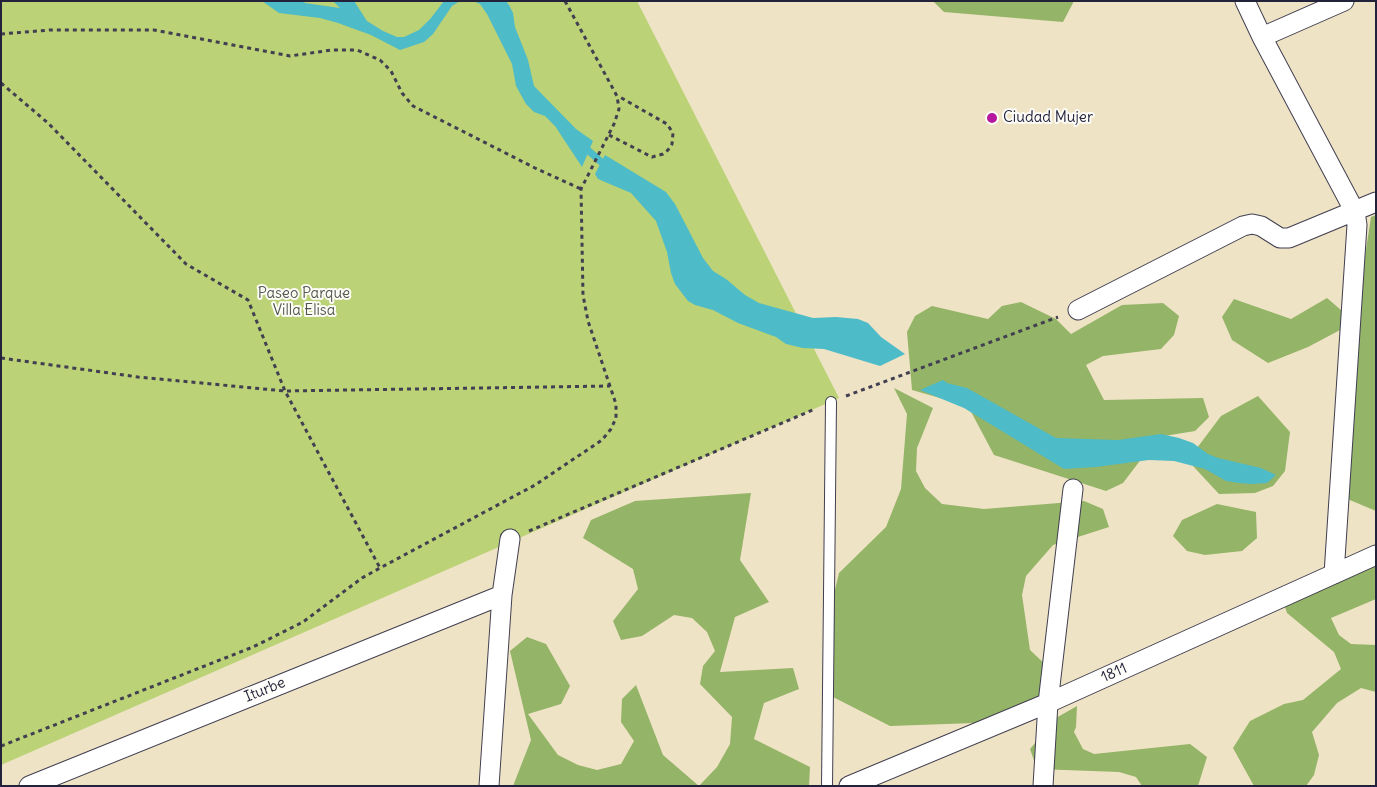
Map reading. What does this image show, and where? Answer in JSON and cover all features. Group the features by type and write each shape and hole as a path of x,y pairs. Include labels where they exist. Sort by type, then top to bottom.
{"street":[{"path":"1245,1 1262,37 1355,212 1357,225 1334,574"},
{"path":"1262,37 1344,1"},
{"path":"1078,310 1243,226 1252,224 1261,226 1275,236 1284,239 1376,202"},
{"path":"1042,786 1048,703 1073,489"},
{"path":"489,786 502,595 510,539"},
{"name":"1811","path":"850,786 1048,703 1376,555"},
{"name":"Iturbe","path":"29,786 502,595"}],"lane":[{"path":"827,786 831,402"}],"path":[{"path":"1,746 253,647 303,622 362,578 534,485 602,440 611,429 616,418 616,404 588,321 582,295 581,189 609,135 619,109 617,96 564,1"},
{"path":"1,34 50,30 154,30 290,56 332,50 357,50 380,60 391,71 402,93 413,106 534,168 581,189"},
{"path":"1,83 48,124 186,264 248,300 285,391 380,568"},
{"path":"609,135 652,157 663,154 672,144 673,133 667,124 617,96"},
{"path":"510,539 831,402 1078,310"},
{"path":"1,358 138,377 285,391 610,386"}],"green space":[{"name":"Paseo Parque Villa Elisa","path":"1,1 637,1 839,398 1,765"},
{"path":"933,1 1074,1 1063,22 944,12"},
{"path":"1376,215 1376,511 1345,498 1344,392 1371,217"},
{"path":"1327,298 1341,310 1342,329 1308,347 1268,363 1232,340 1222,317 1234,299 1291,319"},
{"path":"1021,302 1056,319 1071,334 1122,305 1163,303 1179,316 1174,335 1161,349 1103,356 1086,365 1104,400 1203,398 1209,417 1195,431 1158,437 1123,483 1106,491 994,455 968,406 912,390 907,332 915,316 932,306 988,319 1002,306"},
{"path":"894,388 933,408 917,448 916,471 925,488 942,504 984,509 1084,501 1103,509 1109,527 1053,545 1026,576 1022,595 1030,650 1048,667 1049,687 1031,705 974,723 890,726 833,697 824,679 829,615 839,573 886,527 901,489 907,414"},
{"path":"1258,396 1290,432 1285,471 1273,486 1255,493 1219,494 1193,466 1197,448 1221,416"},
{"path":"751,493 740,560 769,602 735,617 720,672 793,668 799,689 764,703 754,739 810,767 809,786 699,786 717,767 730,744 732,717 700,684 703,666 715,651 707,632 692,618 674,615 642,636 621,640 613,621 638,589 633,569 583,538 591,520 635,501"},
{"path":"1217,504 1256,512 1257,538 1242,551 1205,555 1187,551 1173,536 1182,520"},
{"path":"1376,553 1376,599 1331,618 1339,635 1351,644 1376,645 1376,692 1361,688 1337,703 1312,732 1319,755 1314,775 1306,786 1254,786 1233,748 1250,721 1284,704 1303,700 1341,669 1334,652 1287,613 1281,595"},
{"path":"527,637 546,644 570,686 561,704 528,714 558,755 578,765 597,770 621,764 634,741 621,722 622,699 636,685 663,755 699,786 513,786 531,740 510,651"},
{"path":"1077,706 1074,732 1083,749 1094,754 1190,744 1207,757 1198,786 1142,786 1136,777 1119,772 1037,769 1030,749 1056,718"}],"water":[{"path":"262,1 303,1 305,3 340,8 333,1 354,1 367,21 383,31 397,37 404,37 419,30 444,1 460,1 452,6 433,34 424,42 400,50 371,35 338,23 320,18 279,13"},
{"path":"473,1 506,1 509,5 513,13 515,27 528,60 534,86 576,129 593,141 582,167 555,126 545,116 534,112 526,104 516,86 512,64 487,14 480,4"},
{"path":"605,155 666,192 675,204 703,258 713,271 745,295 759,303 813,318 836,317 858,319 868,323 881,337 905,354 880,366 824,349 803,348 786,344 776,337 688,301 675,284 667,252 656,221 631,193 598,179 595,174"},
{"path":"943,380 947,383 967,388 1056,438 1118,440 1161,434 1193,443 1208,454 1218,458 1261,468 1276,475 1267,483 1239,483 1226,481 1205,469 1174,461 1149,460 1064,469 964,408 920,390"}],"waterway":[{"path":"583,146 607,167"}],"place":[{"name":"Ciudad Mujer","path":"992,118"}]}
